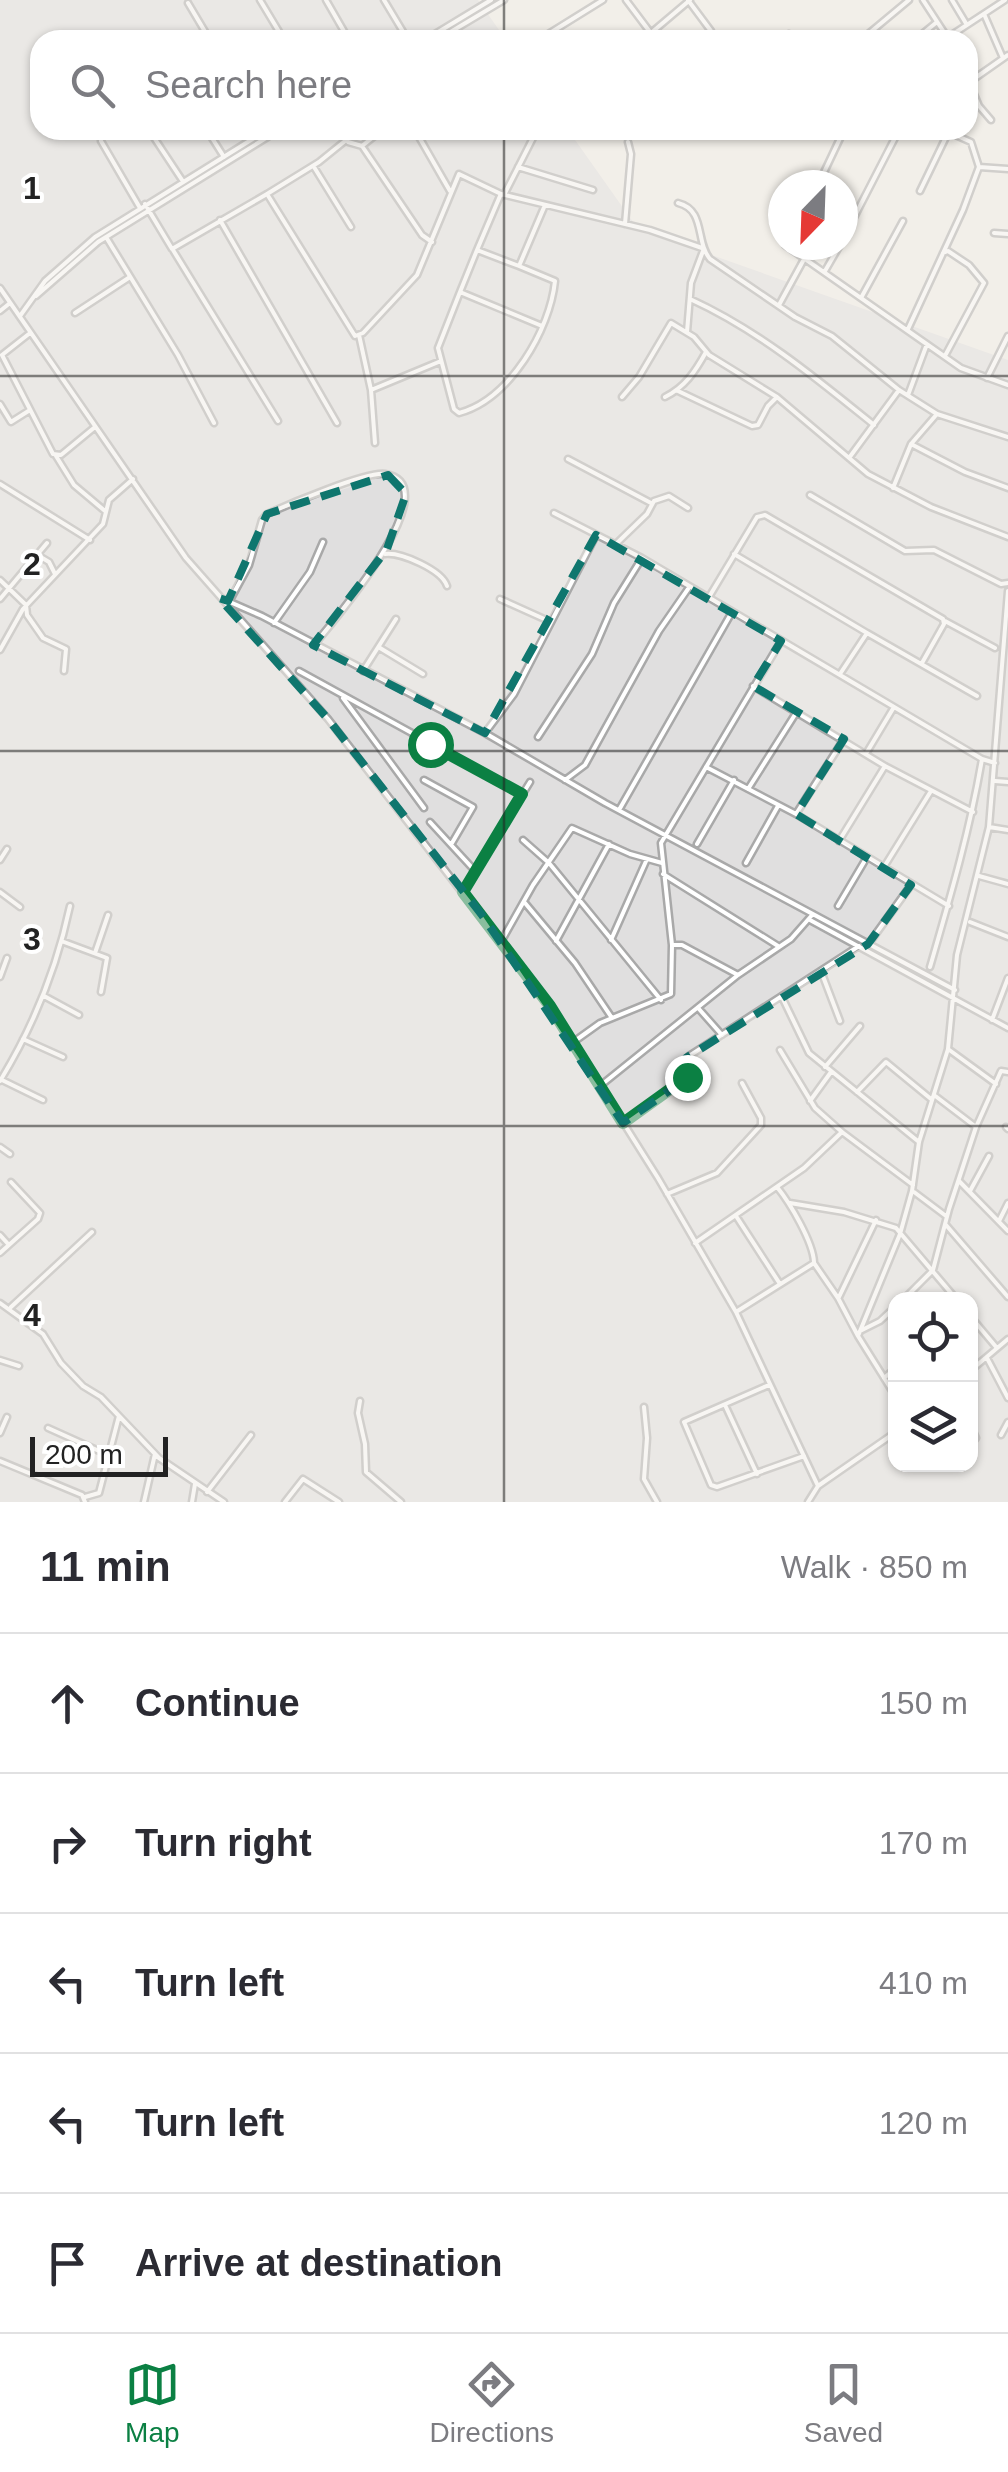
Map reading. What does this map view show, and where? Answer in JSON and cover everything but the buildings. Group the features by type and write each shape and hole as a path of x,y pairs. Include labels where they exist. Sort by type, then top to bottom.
{"street":[{"path":"260,0 278,30"},
{"path":"326,0 343,30"},
{"path":"384,0 402,30"},
{"path":"442,30 488,4 504,0"},
{"path":"554,30 603,0"},
{"path":"626,0 649,30"},
{"path":"654,30 689,0 711,30"},
{"path":"873,30 909,0"},
{"path":"923,0 942,30"},
{"path":"952,0 966,25"},
{"path":"960,30 1004,0"},
{"path":"188,3 204,30"},
{"path":"451,30 488,4"},
{"path":"978,75 1005,57 984,14"},
{"path":"927,30 937,22"},
{"path":"978,106 991,120"},
{"path":"156,140 182,180"},
{"path":"213,140 225,159"},
{"path":"20,316 70,264 144,207 253,140"},
{"path":"172,249 314,166 345,140"},
{"path":"347,140 354,146 370,140"},
{"path":"421,140 450,191"},
{"path":"478,250 556,281 531,353 500,387 464,412 454,409 441,362 440,340 460,292 478,250 502,195 532,140"},
{"path":"825,170 839,140"},
{"path":"858,209 894,140"},
{"path":"920,191 942,140"},
{"path":"908,330 980,166 971,142 966,140"},
{"path":"101,141 278,421"},
{"path":"625,224 632,154 628,142"},
{"path":"362,146 422,235 432,242"},
{"path":"36,296 38,288 66,260 182,180 225,159"},
{"path":"314,166 351,227"},
{"path":"980,166 1008,169"},
{"path":"518,167 593,190"},
{"path":"268,194 355,336 417,275 456,176 462,174 502,195 625,224 703,250"},
{"path":"678,203 694,212 703,250 710,259 832,336 908,396 938,414 1008,438"},
{"path":"520,266 546,205"},
{"path":"220,220 338,423"},
{"path":"860,298 902,221"},
{"path":"994,233 1008,234"},
{"path":"106,237 214,422"},
{"path":"687,332 698,258 703,250"},
{"path":"943,253 948,250 964,261 984,283 945,356"},
{"path":"779,305 803,260"},
{"path":"805,260 961,368 1008,385"},
{"path":"824,273 831,260"},
{"path":"75,313 130,277"},
{"path":"0,288 186,558 328,719 550,1006 736,1312 818,1486"},
{"path":"460,292 543,326"},
{"path":"690,299 722,314 774,348 874,425"},
{"path":"0,311 10,304"},
{"path":"622,397 671,323 687,332 706,352 777,397 868,474 931,507 1008,537"},
{"path":"30,333 1,356 74,485 107,512"},
{"path":"359,335 371,390 375,442"},
{"path":"987,378 1008,336"},
{"path":"908,396 927,344"},
{"path":"665,397 695,373 706,352"},
{"path":"371,390 441,362"},
{"path":"678,390 752,426 758,425 777,397"},
{"path":"849,458 899,390"},
{"path":"0,404 12,422 30,410"},
{"path":"893,488 911,444 938,414"},
{"path":"56,456 94,427"},
{"path":"911,444 964,472 1008,488"},
{"path":"568,459 651,503 669,496 688,508"},
{"path":"229,602 249,566 264,516 381,474 394,478 406,494 394,531 343,612 314,645"},
{"path":"0,650 26,606 90,540 105,521 109,500 133,480"},
{"path":"0,484 90,540"},
{"path":"810,494 905,551 934,550 1000,584 1008,584"},
{"path":"616,544 648,514 651,503"},
{"path":"554,513 642,558 982,759 996,763"},
{"path":"709,598 757,517 765,515 995,648"},
{"path":"485,733 514,694 596,536"},
{"path":"0,598 47,542"},
{"path":"274,623 310,572 323,542"},
{"path":"382,555 400,554 439,572 447,586"},
{"path":"734,554 977,696"},
{"path":"38,555 49,562 56,574"},
{"path":"538,737 592,654 614,603 642,558"},
{"path":"49,562 67,563"},
{"path":"0,580 26,606 42,638 66,649 64,670"},
{"path":"564,780 584,765 659,631 689,587"},
{"path":"859,1334 901,1231 920,1142 948,1049 957,955 990,826 1008,591"},
{"path":"219,598 485,733 811,917 955,990"},
{"path":"500,599 551,622"},
{"path":"619,810 732,612"},
{"path":"363,671 396,619"},
{"path":"922,664 945,621"},
{"path":"840,674 867,633"},
{"path":"572,1043 612,1018 671,994 672,945 661,844 781,640"},
{"path":"379,648 423,674"},
{"path":"299,671 522,794"},
{"path":"753,686 885,766 973,812"},
{"path":"340,694 424,808"},
{"path":"867,752 894,706"},
{"path":"748,789 796,713"},
{"path":"796,814 844,739"},
{"path":"930,967 973,812 982,759"},
{"path":"839,841 885,766"},
{"path":"706,767 796,814 948,906"},
{"path":"424,780 473,807 452,843"},
{"path":"696,844 734,780"},
{"path":"995,781 1008,782"},
{"path":"463,892 530,782"},
{"path":"884,868 932,791"},
{"path":"746,863 778,806"},
{"path":"430,822 476,872"},
{"path":"990,826 1008,830"},
{"path":"502,941 572,828 662,864"},
{"path":"523,840 549,864 661,1000"},
{"path":"556,940 609,844"},
{"path":"0,860 7,849"},
{"path":"838,906 867,857"},
{"path":"611,940 647,859"},
{"path":"663,874 778,946"},
{"path":"978,876 1008,884"},
{"path":"623,1123 686,1079 689,1056 864,945 911,885"},
{"path":"0,892 20,907"},
{"path":"525,903 612,1018"},
{"path":"43,1100 0,1080 42,996 62,942 70,906"},
{"path":"96,954 108,915"},
{"path":"599,1087 738,975 791,938 811,917"},
{"path":"968,922 1008,936"},
{"path":"62,942 108,962 101,992"},
{"path":"672,945 682,945 738,975"},
{"path":"864,945 1008,1028"},
{"path":"0,977 7,958"},
{"path":"821,971 840,1021"},
{"path":"992,1020 1008,978"},
{"path":"42,996 79,1015"},
{"path":"782,997 808,1051 920,1142"},
{"path":"698,1007 722,1035"},
{"path":"824,1067 860,1026"},
{"path":"23,1039 63,1057"},
{"path":"948,1049 996,1084"},
{"path":"780,1050 810,1102 946,1216"},
{"path":"858,1092 886,1062 976,1128"},
{"path":"911,1292 934,1270 946,1216 976,1128 1000,1071 1008,1072"},
{"path":"810,1102 831,1072"},
{"path":"667,1194 716,1173 760,1128 761,1118 742,1084"},
{"path":"695,1243 804,1168 842,1132"},
{"path":"0,1146 10,1154"},
{"path":"970,1192 990,1156"},
{"path":"959,1181 1008,1231"},
{"path":"0,1252 40,1213 11,1182"},
{"path":"777,1187 790,1202 812,1248 814,1263 888,1384"},
{"path":"790,1202 876,1220 901,1231 951,1292"},
{"path":"999,1222 1008,1203"},
{"path":"736,1216 780,1284"},
{"path":"838,1298 876,1220"},
{"path":"944,1223 1008,1297"},
{"path":"10,1308 92,1232"},
{"path":"0,1235 9,1244"},
{"path":"736,1312 814,1263"},
{"path":"0,1302 43,1334 61,1364 155,1454 224,1502"},
{"path":"859,1334 888,1314"},
{"path":"978,1325 997,1348"},
{"path":"978,1364 1008,1339"},
{"path":"986,1358 1008,1398"},
{"path":"0,1360 19,1366"},
{"path":"884,1378 888,1375"},
{"path":"769,1385 684,1422 711,1485 717,1487 804,1456"},
{"path":"360,1400 358,1413 366,1444 366,1472 401,1502"},
{"path":"725,1404 757,1474"},
{"path":"644,1407 644,1479 656,1502"},
{"path":"0,1460 84,1500 98,1493 119,1416"},
{"path":"0,1433 7,1417"},
{"path":"1001,1436 1008,1422"},
{"path":"48,1428 108,1455"},
{"path":"207,1492 250,1435"},
{"path":"808,1502 818,1486 888,1438"},
{"path":"144,1502 155,1454"},
{"path":"285,1502 302,1479 339,1502"},
{"path":"192,1502 195,1484"}],"highlighted area":[{"path":"388,475 406,494 387,549 313,645 485,733 596,535 781,641 753,686 844,739 796,814 911,885 868,944 686,1058 686,1079 623,1123 482,915 328,719 219,598 228,601 267,514"}],"shaded area":[{"path":"0,0 478,0 499,30 30,30 30,140 575,140 638,229 1008,360 1008,1502 0,1502"}],"route":[{"path":"430,744 522,794 463,892 550,1006 623,1123 687,1077"}]}
